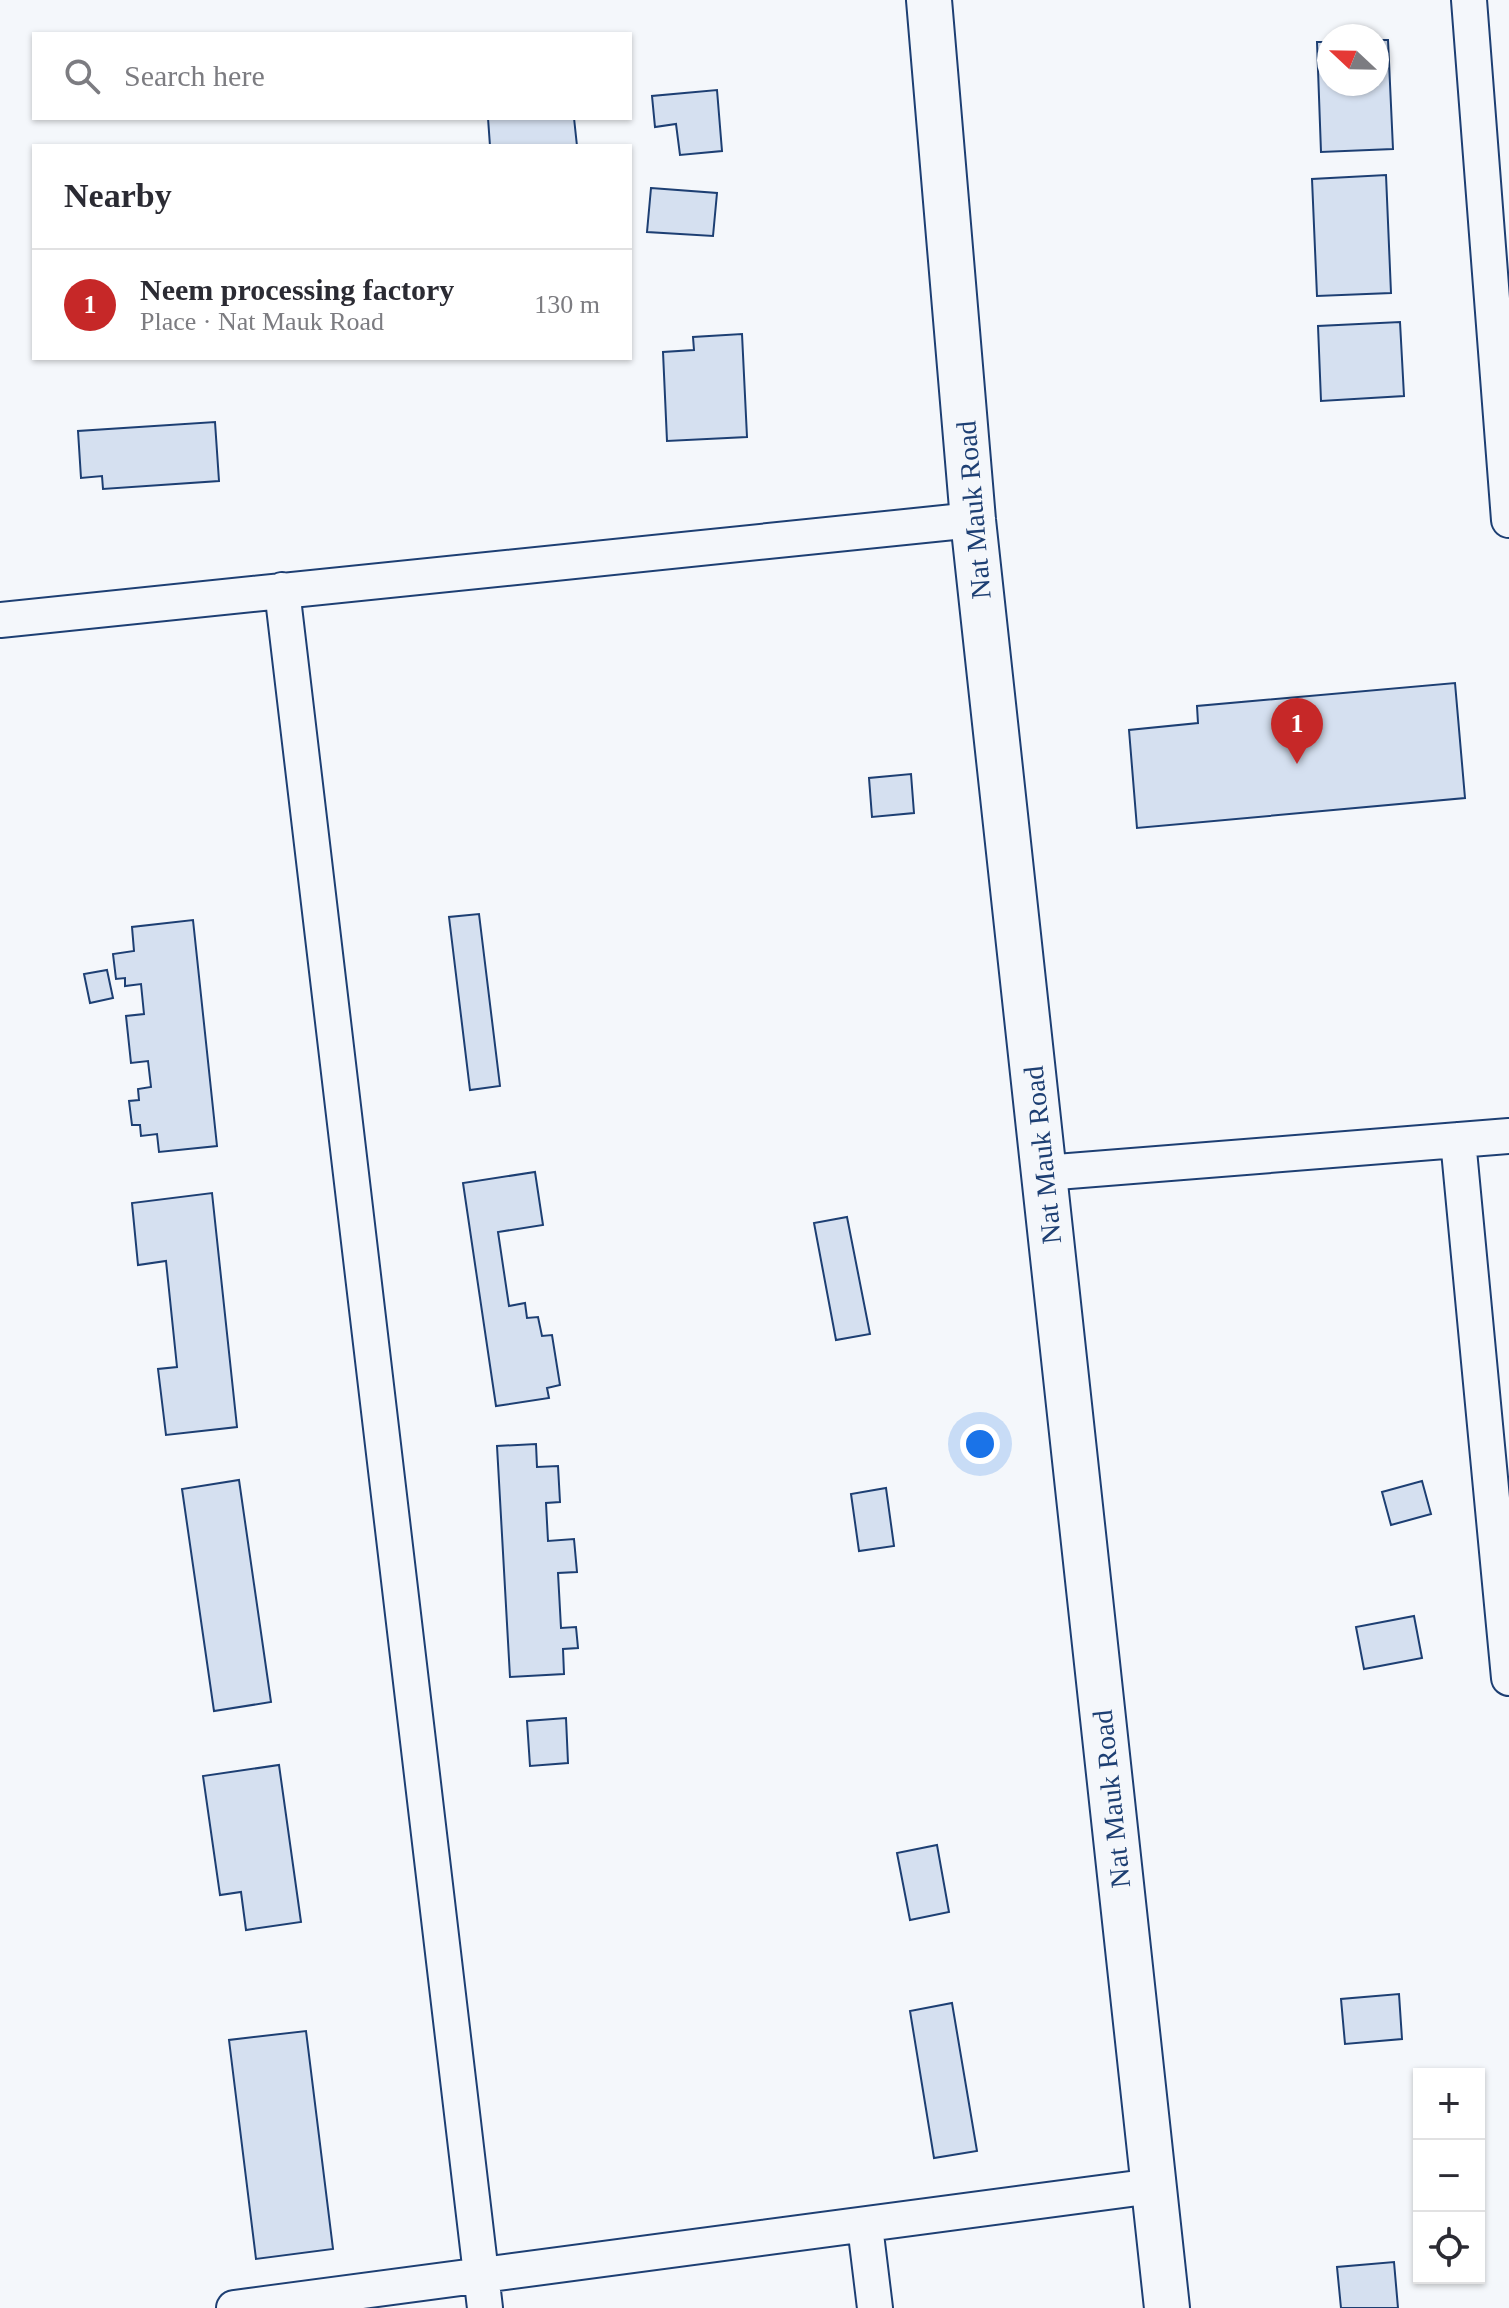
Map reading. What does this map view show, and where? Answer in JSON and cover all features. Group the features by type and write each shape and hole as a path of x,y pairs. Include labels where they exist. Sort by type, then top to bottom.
{"highway":[{"name":"Nat Mauk Road","path":"929,0 973,520 1167,2308"}],"street":[{"path":"1469,0 1509,520"},
{"path":"0,620 973,520"},
{"path":"282,590 483,2292"},
{"path":"1044,1173 1509,1136"},
{"path":"1458,1140 1509,1678"},
{"path":"234,2308 483,2292 865,2226 1153,2186"},
{"path":"865,2226 875,2308"}],"building":[{"path":"1389,62 1393,149 1321,152 1319,96 1389,96"},
{"path":"717,90 722,151 680,155 676,124 655,127 652,96"},
{"path":"488,120 574,120 577,144 490,144"},
{"path":"1386,175 1391,293 1317,296 1312,179"},
{"path":"651,188 717,193 713,236 647,232"},
{"path":"1400,322 1404,396 1321,401 1318,326"},
{"path":"742,334 747,437 667,441 663,352 694,350 693,337"},
{"path":"215,422 219,481 103,489 102,476 81,478 78,431"},
{"path":"1455,683 1465,798 1137,828 1129,730 1198,723 1197,706"},
{"path":"911,774 914,813 872,817 869,778"},
{"path":"479,914 500,1086 470,1090 449,917"},
{"path":"193,920 217,1146 159,1152 157,1134 141,1136 140,1125 132,1125 129,1101 139,1100 138,1089 151,1087 148,1061 131,1063 126,1016 144,1014 141,984 125,986 125,978 116,979 113,954 134,951 132,927"},
{"path":"107,970 113,998 90,1003 84,974"},
{"path":"535,1172 543,1225 498,1232 509,1306 525,1303 527,1318 538,1317 542,1336 552,1335 560,1385 547,1388 549,1398 496,1406 463,1183"},
{"path":"212,1193 237,1427 166,1435 158,1369 177,1367 166,1261 138,1265 132,1203"},
{"path":"847,1217 870,1334 836,1340 814,1223"},
{"path":"536,1444 537,1467 558,1466 560,1502 546,1503 548,1541 574,1539 577,1572 558,1573 561,1628 576,1627 578,1648 563,1649 564,1674 510,1677 497,1446"},
{"path":"239,1480 271,1702 214,1711 182,1489"},
{"path":"1422,1481 1431,1514 1391,1525 1382,1492"},
{"path":"886,1488 894,1546 859,1551 851,1494"},
{"path":"1414,1616 1422,1658 1364,1669 1356,1627"},
{"path":"566,1718 568,1763 530,1766 527,1721"},
{"path":"279,1765 301,1922 246,1930 241,1892 220,1895 203,1776"},
{"path":"937,1845 949,1912 910,1920 897,1853"},
{"path":"1399,1994 1402,2039 1345,2044 1341,1999"},
{"path":"952,2003 977,2151 934,2158 910,2011"},
{"path":"306,2031 333,2249 256,2259 229,2040"},
{"path":"1394,2262 1398,2308 1341,2308 1337,2267"}],"place":[{"name":"Neem processing factory","path":"1297,764"}]}
